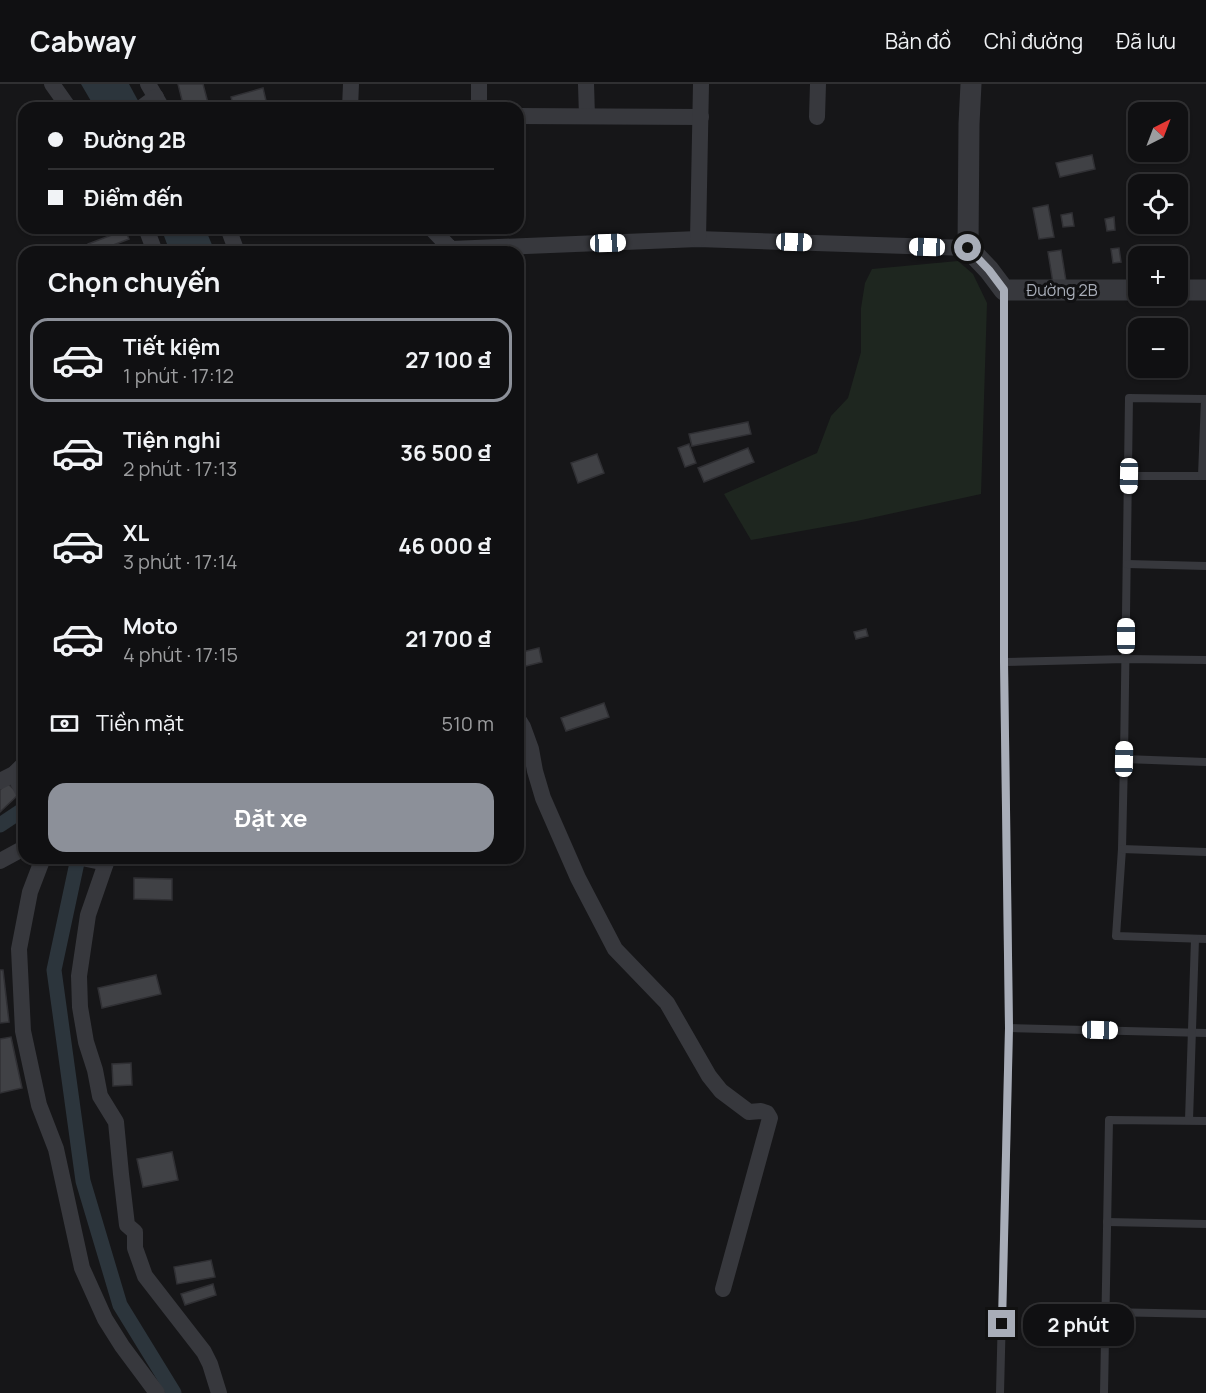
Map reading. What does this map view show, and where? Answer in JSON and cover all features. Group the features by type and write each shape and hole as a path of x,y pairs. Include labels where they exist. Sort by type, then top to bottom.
{"street":[{"path":"52,84 65,102"},
{"path":"350,102 351,84"},
{"path":"479,84 480,102"},
{"path":"586,84 587,116"},
{"path":"698,239 701,84"},
{"path":"817,117 818,84"},
{"path":"524,246 698,239 968,248 970,84"},
{"path":"524,116 701,117"},
{"path":"437,234 448,246"},
{"name":"Đường 2B","path":"968,248 1004,290 1128,290"},
{"path":"1188,290 1206,290"},
{"path":"524,730 543,798 578,878 615,949 667,1002 709,1076 721,1091 749,1112 761,1111 767,1113 770,1118 723,1289"},
{"path":"0,861 18,851"},
{"path":"41,864 30,892 20,949 23,1031 39,1105 56,1149 82,1268 105,1318 122,1346 157,1393"},
{"path":"103,864 88,915 79,976 80,1007 86,1042 100,1096 116,1122 127,1225 135,1232 135,1248 145,1276 204,1352 219,1393"}],"lane":[{"path":"1000,1393 1009,1028 1004,662 1004,290"},
{"path":"1129,476 1204,476 1205,399 1129,398 1122,849 1116,936 1206,939"},
{"path":"1126,564 1206,566"},
{"path":"1004,662 1206,660"},
{"path":"1124,759 1206,762"},
{"path":"1122,849 1206,852"},
{"path":"1189,1120 1195,939"},
{"path":"1009,1028 1206,1033"},
{"path":"1104,1393 1109,1120 1206,1120"},
{"path":"1107,1222 1206,1224"},
{"path":"1105,1312 1206,1314"}],"shaded area":[{"path":"81,84 129,84 139,102 92,102"},
{"path":"163,234 208,234 212,246 168,246"},
{"path":"958,261 973,274 987,303 981,494 857,521 751,540 724,494 817,453 831,416 848,398 861,352 861,308 865,283 872,269"}],"building":[{"path":"178,84 203,84 208,102 182,102"},
{"path":"263,88 266,102 232,102 231,97"},
{"path":"1092,155 1095,169 1060,177 1056,163"},
{"path":"1048,205 1054,237 1039,239 1033,208"},
{"path":"1072,213 1074,226 1063,227 1061,215"},
{"path":"1114,217 1115,230 1107,231 1105,219"},
{"path":"114,234 127,234 129,239 111,246 88,246 88,244"},
{"path":"1119,248 1121,262 1113,263 1111,249"},
{"path":"1061,250 1066,281 1053,283 1048,252"},
{"path":"748,422 751,434 692,446 689,434"},
{"path":"689,444 696,463 685,467 678,448"},
{"path":"748,448 754,462 704,482 698,468"},
{"path":"597,454 604,473 578,483 571,463"},
{"path":"866,629 868,636 856,639 854,632"},
{"path":"539,648 542,662 524,666 524,652"},
{"path":"604,703 609,717 566,731 561,718"},
{"path":"7,783 18,795 0,812 0,790"},
{"path":"134,878 172,879 172,900 134,899"},
{"path":"0,970 3,970 9,1022 0,1023"},
{"path":"156,975 161,994 102,1008 98,988"},
{"path":"11,1037 22,1088 0,1093 0,1039"},
{"path":"131,1063 132,1085 113,1086 112,1064"},
{"path":"172,1152 178,1180 143,1187 137,1159"},
{"path":"211,1260 215,1277 177,1284 174,1267"},
{"path":"213,1284 216,1295 185,1305 181,1294"}],"waterway":[{"path":"0,825 18,813"},
{"path":"77,864 54,970 83,1181 120,1305 174,1393"}],"route":[{"path":"968,248 1004,290 1004,662 1009,1028 1002,1324"}]}
